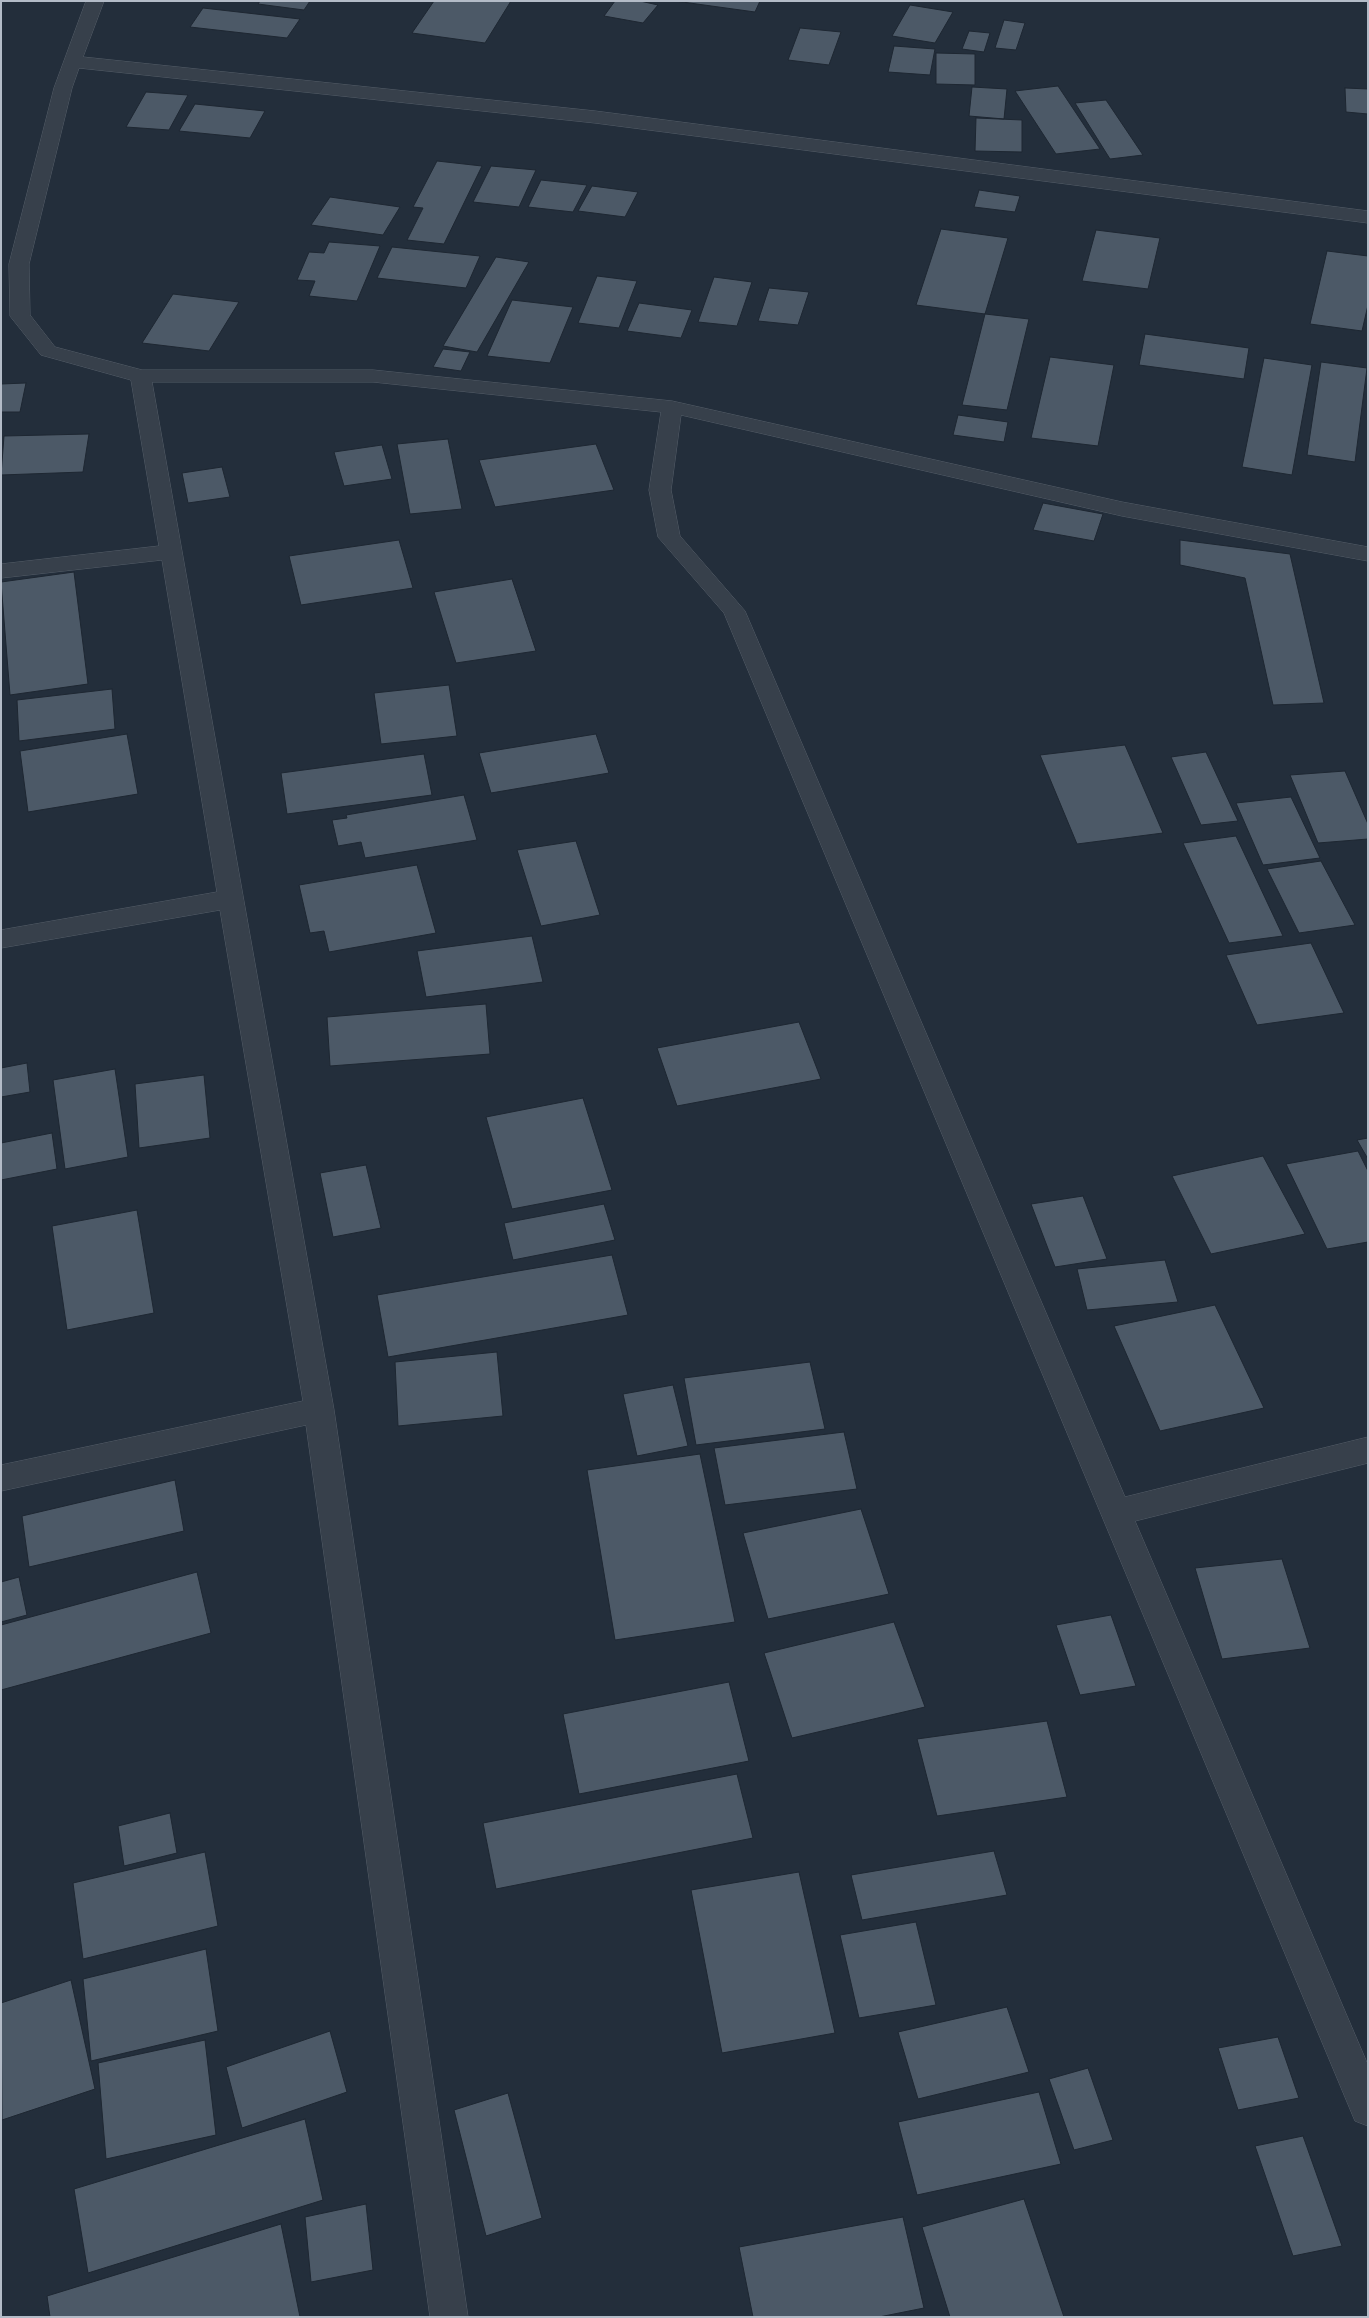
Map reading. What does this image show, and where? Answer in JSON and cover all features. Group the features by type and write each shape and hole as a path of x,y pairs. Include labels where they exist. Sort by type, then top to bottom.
{"street":[{"path":"95,1 75,62 63,88 19,264 20,316 48,351 141,376 373,376 672,407 1122,509 1368,554"},
{"path":"75,62 595,117 1368,217"},
{"path":"141,376 319,1410 449,2317"},
{"path":"672,407 660,490 669,537 734,611 1368,2108"},
{"path":"1,571 171,552"},
{"path":"1,939 230,899"},
{"path":"1,1478 319,1410"},
{"path":"1117,1512 1368,1450"}],"building":[{"path":"260,1 310,1 304,10 258,4"},
{"path":"434,1 511,1 485,43 412,33"},
{"path":"615,1 640,1 658,5 643,23 604,16"},
{"path":"675,1 760,1 755,12"},
{"path":"910,5 953,12 935,43 892,36"},
{"path":"203,8 300,19 287,38 190,27"},
{"path":"1004,20 1025,23 1016,50 995,48"},
{"path":"800,28 841,32 829,65 788,60"},
{"path":"969,31 990,33 984,52 962,49"},
{"path":"894,46 935,49 930,75 888,72"},
{"path":"936,53 975,54 975,85 936,84"},
{"path":"1058,86 1100,149 1056,154 1015,91"},
{"path":"972,87 1007,89 1004,119 969,116"},
{"path":"1345,88 1368,89 1368,114 1346,112"},
{"path":"146,92 188,95 169,130 126,127"},
{"path":"1106,100 1143,155 1110,159 1075,103"},
{"path":"195,104 265,111 250,138 179,131"},
{"path":"976,118 1022,120 1022,152 975,151"},
{"path":"437,161 482,166 444,244 407,240 423,208 413,207"},
{"path":"491,166 536,170 519,207 473,202"},
{"path":"541,180 587,185 573,212 528,207"},
{"path":"592,186 638,192 625,217 578,211"},
{"path":"979,190 1020,196 1015,212 974,207"},
{"path":"330,197 400,207 383,235 311,225"},
{"path":"941,229 1008,238 985,314 916,305"},
{"path":"1096,230 1160,238 1148,289 1082,281"},
{"path":"329,242 380,246 357,301 309,296 315,281 297,280 309,252 324,253"},
{"path":"392,247 480,256 466,288 377,278"},
{"path":"1327,251 1368,256 1368,305 1362,331 1310,324"},
{"path":"496,257 529,262 477,352 443,346"},
{"path":"597,276 637,281 619,328 578,323"},
{"path":"714,277 752,282 737,326 698,322"},
{"path":"769,288 809,292 798,325 758,321"},
{"path":"173,294 239,302 209,351 142,343"},
{"path":"512,300 573,307 550,363 487,356"},
{"path":"639,303 692,310 681,338 627,331"},
{"path":"985,314 1029,319 1007,410 962,405"},
{"path":"1145,334 1249,348 1244,379 1139,365"},
{"path":"443,349 470,352 461,371 433,367"},
{"path":"1050,357 1114,365 1098,446 1031,438"},
{"path":"1264,358 1312,365 1292,475 1242,467"},
{"path":"1321,362 1367,368 1355,462 1307,455"},
{"path":"26,383 20,412 1,412 1,384"},
{"path":"958,415 1008,422 1004,442 953,435"},
{"path":"89,434 83,472 1,475 4,436"},
{"path":"448,439 462,509 410,514 397,444"},
{"path":"596,444 614,490 495,507 479,460"},
{"path":"382,445 392,479 344,486 334,452"},
{"path":"222,467 230,497 188,503 182,473"},
{"path":"1043,503 1103,514 1094,541 1033,530"},
{"path":"399,540 413,588 301,605 289,556"},
{"path":"1180,540 1290,554 1324,703 1273,705 1245,578 1180,565"},
{"path":"74,572 88,684 10,695 1,582"},
{"path":"512,579 536,651 456,663 434,592"},
{"path":"449,685 457,736 381,744 374,693"},
{"path":"112,689 115,729 19,741 17,700"},
{"path":"127,734 138,794 28,812 20,751"},
{"path":"596,734 609,773 491,793 479,753"},
{"path":"1125,745 1163,833 1077,844 1040,755"},
{"path":"1206,752 1238,821 1201,825 1171,757"},
{"path":"424,754 432,795 287,814 281,773"},
{"path":"1345,771 1368,824 1368,839 1318,843 1290,775"},
{"path":"464,795 477,840 365,858 361,842 338,846 332,820 347,818 346,815"},
{"path":"1291,797 1320,858 1263,865 1236,803"},
{"path":"1236,836 1283,936 1229,943 1183,843"},
{"path":"576,841 600,915 541,926 517,850"},
{"path":"1321,861 1355,925 1299,933 1267,869"},
{"path":"417,865 436,933 329,952 324,931 310,933 299,885"},
{"path":"532,936 543,982 426,997 417,951"},
{"path":"1311,943 1344,1013 1257,1025 1226,955"},
{"path":"486,1004 490,1054 330,1066 327,1017"},
{"path":"799,1022 821,1079 677,1106 657,1048"},
{"path":"27,1063 30,1092 1,1097 1,1068"},
{"path":"115,1069 128,1157 65,1169 53,1080"},
{"path":"204,1075 210,1138 139,1148 135,1084"},
{"path":"583,1098 612,1190 512,1209 486,1117"},
{"path":"52,1133 57,1169 1,1180 1,1143"},
{"path":"1368,1138 1368,1159 1357,1140"},
{"path":"1358,1151 1368,1171 1368,1242 1327,1249 1286,1164"},
{"path":"1263,1156 1305,1234 1211,1254 1172,1176"},
{"path":"366,1165 381,1228 333,1237 320,1173"},
{"path":"1083,1196 1107,1259 1055,1267 1031,1204"},
{"path":"604,1204 615,1240 513,1260 504,1223"},
{"path":"137,1210 154,1313 67,1330 52,1226"},
{"path":"612,1255 628,1315 388,1357 377,1295"},
{"path":"1165,1260 1178,1302 1087,1310 1077,1269"},
{"path":"1215,1305 1264,1408 1160,1431 1114,1326"},
{"path":"497,1352 503,1416 398,1426 395,1362"},
{"path":"810,1362 825,1429 696,1445 684,1378"},
{"path":"673,1385 688,1446 637,1456 623,1394"},
{"path":"844,1432 857,1489 725,1505 714,1448"},
{"path":"700,1454 735,1622 615,1640 587,1470"},
{"path":"175,1480 184,1531 29,1567 22,1516"},
{"path":"861,1509 889,1594 768,1619 743,1533"},
{"path":"1282,1559 1310,1648 1222,1659 1195,1568"},
{"path":"197,1572 211,1633 1,1690 1,1625"},
{"path":"19,1577 27,1615 1,1622 1,1582"},
{"path":"1111,1615 1136,1686 1080,1695 1056,1625"},
{"path":"894,1622 925,1707 792,1738 764,1653"},
{"path":"729,1682 749,1761 579,1794 563,1714"},
{"path":"1047,1721 1067,1797 937,1816 917,1739"},
{"path":"737,1774 753,1838 496,1889 483,1823"},
{"path":"170,1813 177,1853 124,1866 118,1826"},
{"path":"994,1851 1007,1895 862,1920 851,1875"},
{"path":"205,1852 218,1926 83,1959 73,1883"},
{"path":"799,1872 835,2033 722,2053 691,1890"},
{"path":"916,1922 936,2005 859,2018 840,1935"},
{"path":"206,1949 218,2031 91,2061 83,1979"},
{"path":"71,1980 95,2089 2,2120 1,2003"},
{"path":"1007,2007 1029,2072 918,2099 898,2032"},
{"path":"330,2031 347,2092 242,2128 226,2067"},
{"path":"1278,2037 1299,2098 1238,2110 1218,2048"},
{"path":"205,2040 216,2135 106,2159 98,2063"},
{"path":"1088,2068 1113,2140 1074,2150 1049,2079"},
{"path":"1039,2092 1061,2164 917,2195 898,2122"},
{"path":"508,2093 542,2218 486,2236 454,2110"},
{"path":"305,2119 323,2200 88,2273 74,2189"},
{"path":"1303,2136 1342,2246 1293,2256 1255,2146"},
{"path":"1024,2199 1064,2317 950,2317 922,2227"},
{"path":"366,2204 373,2270 311,2282 305,2217"},
{"path":"903,2217 924,2308 879,2317 753,2317 739,2247"},
{"path":"281,2224 300,2317 50,2317 47,2296"}]}
